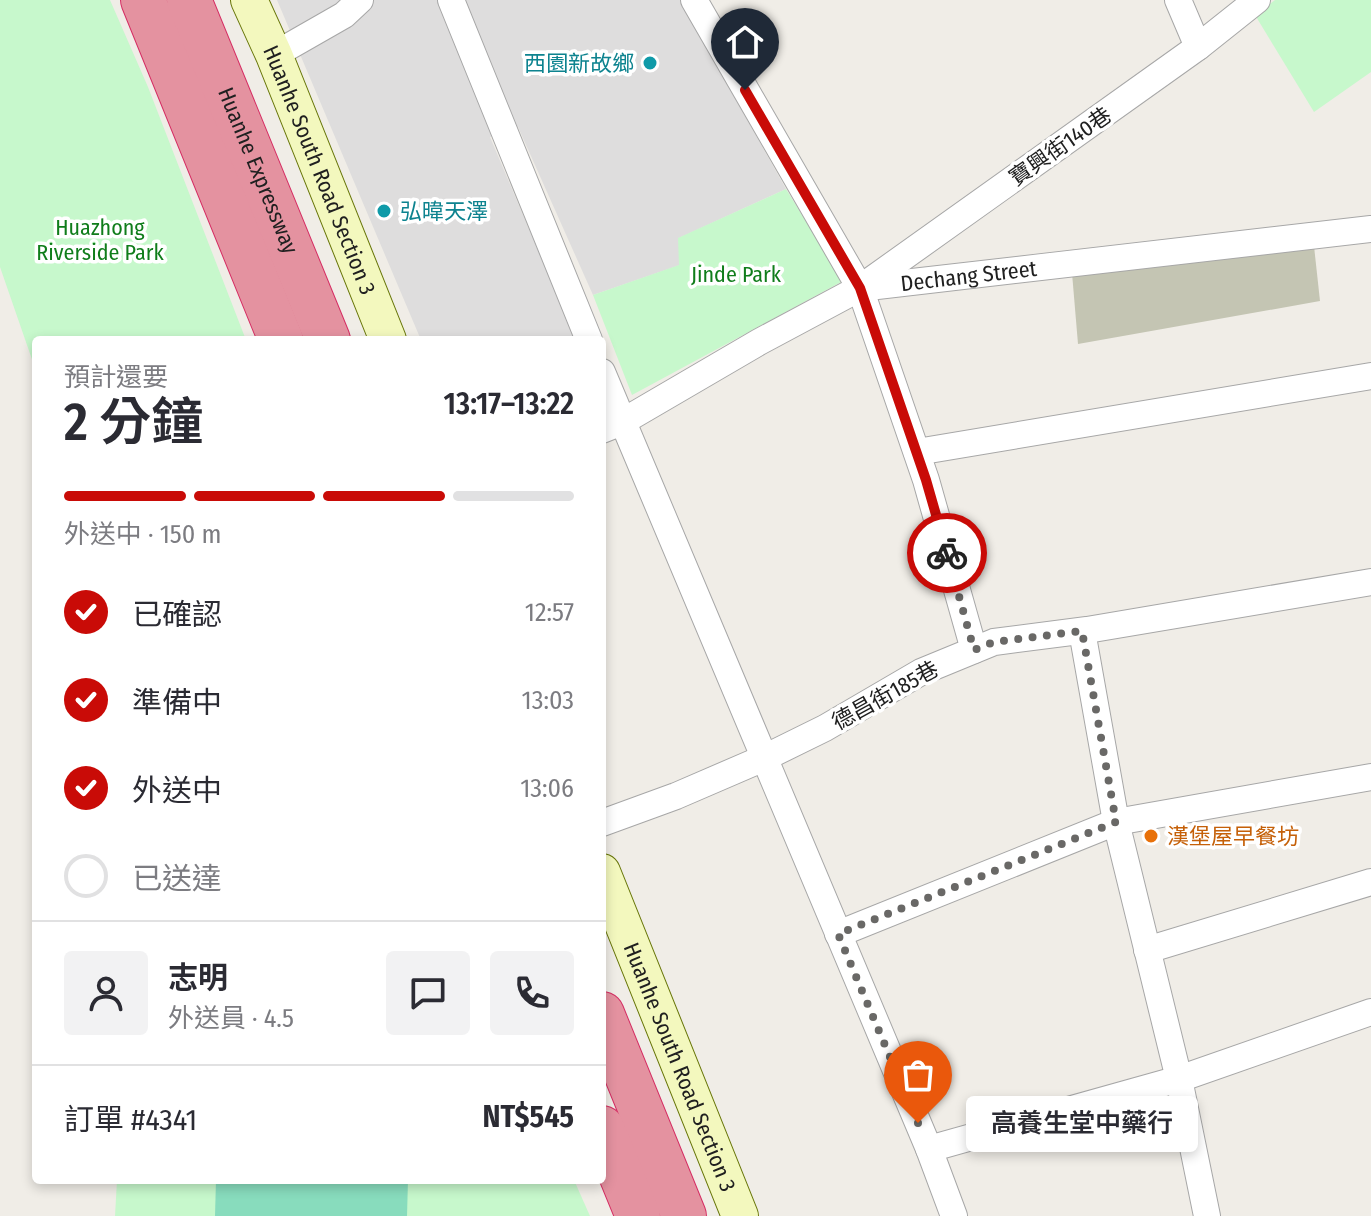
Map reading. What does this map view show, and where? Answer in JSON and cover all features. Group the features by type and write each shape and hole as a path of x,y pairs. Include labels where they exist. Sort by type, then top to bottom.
{"highway":[{"name":"Huanhe Expressway","path":"143,0 279,336"},
{"path":"152,0 185,100"},
{"name":"Huanhe Expressway","path":"189,0 326,336"},
{"path":"606,1024 684,1216"},
{"path":"606,1138 638,1216"}],"street":[{"name":"Huanhe South Road Section 3","path":"249,0 386,336"},
{"path":"274,55 344,15 360,0"},
{"path":"451,0 587,336"},
{"path":"694,0 860,288 917,452 974,650"},
{"path":"1178,0 1198,47"},
{"name":"寶興街140巷","path":"860,288 1198,47 1257,0"},
{"name":"Dechang Street","path":"612,426 860,288 1371,229"},
{"path":"917,452 1371,376"},
{"path":"606,394 612,426 764,758 929,1149 954,1216"},
{"name":"德昌街185巷","path":"606,822 676,796 764,758 825,728 921,672 994,642 1082,631 1371,582"},
{"path":"1082,631 1116,822 1179,1079 1207,1216"},
{"path":"838,934 1116,822 1371,777"},
{"name":"Huanhe South Road Section 3","path":"606,882 740,1216"},
{"path":"1147,950 1371,882"},
{"path":"929,1149 1179,1079 1371,1012"}],"shaded area":[{"path":"277,0 680,0 786,189 679,238 680,265 593,295 518,127 490,137 574,336 419,336"},
{"path":"1314,246 1320,301 1078,344 1072,273"}],"green space":[{"name":"Huazhong Riverside Park","path":"0,0 110,0 148,87 244,336 32,336 32,359 0,267"},
{"path":"1275,0 1371,0 1371,72 1314,112 1255,15"},
{"name":"Jinde Park","path":"786,189 843,281 632,395 593,295 679,265 678,238"},
{"path":"117,1184 576,1184 590,1216 115,1216"},
{"path":"216,1184 408,1184 407,1216 215,1216"}],"way so far":[{"path":"918,1123 838,934 1116,822 1082,631 994,642 974,650 947,553"}],"place":[{"name":"西園新故鄉","path":"650,63"},
{"name":"弘暐天澤","path":"384,211"},
{"name":"漢堡屋早餐坊","path":"1151,836"},
{"name":"高養生堂中藥行","path":"918,1123"}],"route":[{"path":"745,90 860,288 926,480 947,553"}]}
